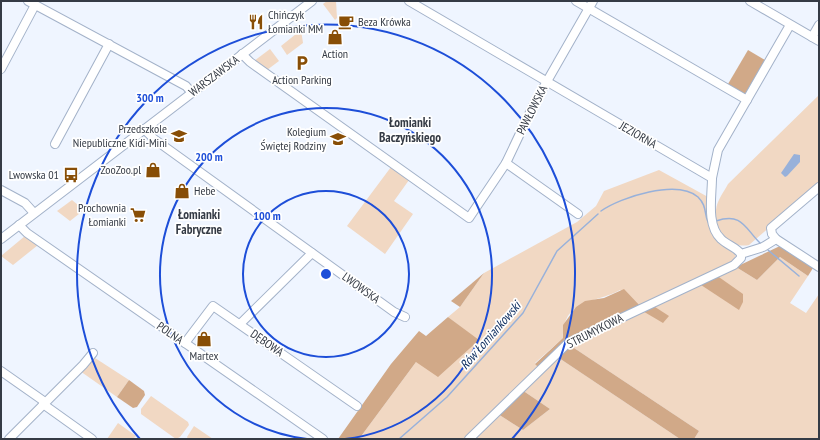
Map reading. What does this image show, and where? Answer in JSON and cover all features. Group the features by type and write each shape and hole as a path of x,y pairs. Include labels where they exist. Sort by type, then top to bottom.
{"street":[{"name":"JEZIORNA","path":"409,1 712,178"},
{"path":"576,1 747,100"},
{"name":"PAWŁOWSKA","path":"242,54 250,62 469,218 506,163 546,81 593,1"},
{"path":"750,1 816,39 819,25"},
{"name":"WARSZAWSKA","path":"1,238 310,2"},
{"path":"1,69 32,3 186,86 192,93"},
{"path":"776,238 763,247 741,254 739,250 721,239 712,228 712,178 718,150 790,24"},
{"path":"55,144 109,44"},
{"name":"LWOWSKA","path":"144,129 152,137 312,253 394,312 405,317"},
{"path":"506,163 578,214"},
{"path":"819,187 771,228 772,234 776,238 819,267"},
{"path":"1,190 27,204 34,213"},
{"name":"POLNA","path":"19,225 27,234 324,439"},
{"path":"240,324 312,253"},
{"name":"STRUMYKOWA","path":"469,439 568,343 734,265 742,258 741,254"},
{"name":"DĘBOWA","path":"186,343 213,306 357,406"},
{"path":"9,439 83,365 92,353"},
{"path":"1,371 92,439"}],"shaded area":[{"path":"327,1 336,1 337,18 335,20 323,4"},
{"path":"301,30 303,43 287,55 281,46"},
{"path":"270,49 279,61 267,70 254,61"},
{"path":"748,50 765,60 745,94 728,84"},
{"path":"819,95 819,184 749,245 735,244 729,241 720,230 716,217 718,203 728,184"},
{"path":"391,167 409,180 394,201 413,214 385,254 347,226"},
{"path":"659,170 708,197 708,219 711,232 719,242 736,255 733,261 641,307 620,290 582,304 574,309 568,316 564,325 563,338 535,363 539,368 467,439 359,439 416,362 479,341 448,317 460,307 484,273 577,222 596,206 604,191"},
{"path":"72,200 84,210 70,221 57,211"},
{"path":"25,236 38,245 13,265 1,256"},
{"path":"780,246 813,268 808,276 780,257 757,280 736,267"},
{"path":"780,257 808,276 790,303 806,313 819,294 819,439 694,439 699,431 568,344 736,267 757,280"},
{"path":"484,273 460,307 451,301"},
{"path":"716,275 743,294 743,302 739,310 698,283"},
{"path":"624,289 641,307 566,341 539,368 535,364 563,338 563,325 576,307 585,301 604,298"},
{"path":"652,305 669,316 663,323 641,310"},
{"path":"448,317 479,340 438,377 416,362 359,439 338,439 391,364 419,331 426,336"},
{"path":"568,344 699,431 694,439 680,439 556,356"},
{"path":"556,356 680,439 471,439 498,414 523,430 550,409 522,390"},
{"path":"95,358 129,380 117,397 80,371"},
{"path":"129,380 144,391 145,395 137,407 133,408 117,397"},
{"path":"522,390 550,409 523,430 498,414"},
{"path":"151,396 188,422 189,425 180,437 176,439 141,414 141,409"},
{"path":"118,423 136,436 133,439 107,439"},
{"path":"194,426 213,439 188,439 187,437"}],"water":[{"path":"794,154 800,155 800,162 785,177 781,173"}],"waterway":[{"name":"Rów Łomiankowski","path":"601,211 622,200 649,192 677,190 689,192 701,200 708,222"},
{"name":"Rów Łomiankowski","path":"399,439 447,397 523,313 557,251 598,214"},
{"name":"Rów Łomiankowski","path":"716,221 725,219 738,220 761,244"},
{"path":"768,250 799,276"}],"place":[{"name":"Chińczyk Łomianki MM","path":"256,22"},
{"name":"Beza Krówka","path":"346,22"},
{"name":"Action","path":"335,37"},
{"name":"Action Parking","path":"302,63"},
{"name":"Przedszkole Niepubliczne Kidi-Mini","path":"179,136"},
{"name":"Kolegium Świętej Rodziny","path":"338,139"},
{"name":"ZooZoo.pl","path":"153,170"},
{"name":"Lwowska 01","path":"71,175"},
{"name":"Hebe","path":"182,191"},
{"name":"Prochownia Łomianki","path":"138,215"},
{"name":"Martex","path":"204,339"}],"district":[{"name":"Łomianki Baczyńskiego","path":"410,130"},
{"name":"Łomianki Fabryczne","path":"199,222"}]}
